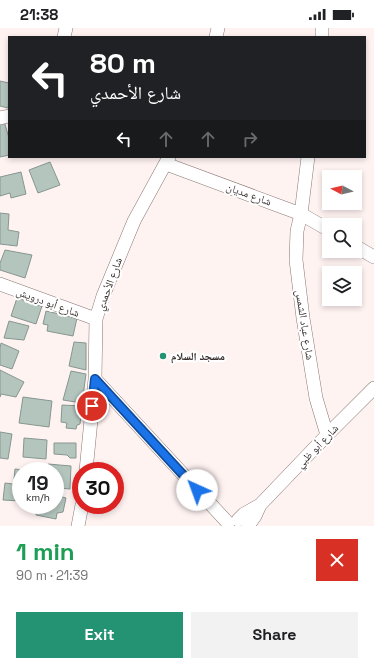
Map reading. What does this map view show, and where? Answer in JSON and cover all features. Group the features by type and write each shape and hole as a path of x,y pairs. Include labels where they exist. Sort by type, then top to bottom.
{"street":[{"name":"شارع عباد الشمس","path":"308,158 301,214 297,231 296,260 303,318 316,398 326,435"},
{"name":"شارع مديان","path":"167,160 301,214 322,226"},
{"name":"شارع الأحمدي","path":"87,462 95,379 96,319 103,296 131,228 167,160"},
{"path":"362,250 374,257"},
{"name":"شارع أبو درويش","path":"0,284 96,319"},
{"path":"95,379 237,524"},
{"name":"شارع أبو ظبي","path":"237,524 244,514 260,505 326,435 374,388"},
{"path":"78,526 80,514"}],"building":[{"path":"0,81 8,83 8,108 0,106"},
{"path":"4,121 8,135 8,155 0,157 0,122"},
{"path":"50,162 60,185 38,193 29,170"},
{"path":"21,172 26,194 11,198 10,193 0,196 0,177"},
{"path":"0,213 9,214 8,230 19,232 17,246 0,244"},
{"path":"5,250 32,255 25,278 0,270 0,263"},
{"path":"17,298 42,306 36,324 11,316"},
{"path":"46,311 77,318 73,336 47,331 48,325 43,324"},
{"path":"9,321 29,326 24,340 4,338"},
{"path":"74,342 86,343 86,370 69,366"},
{"path":"1,343 19,351 12,369 0,365"},
{"path":"0,370 24,382 16,397 1,394 0,397"},
{"path":"71,371 86,374 82,403 63,400"},
{"path":"23,397 52,401 49,427 19,423"},
{"path":"62,405 82,406 80,424 77,425 76,429 66,428 67,423 61,422"},
{"path":"0,432 12,434 8,459 0,458"},
{"path":"24,438 47,440 46,459 23,457"},
{"path":"54,443 76,443 76,458 70,458 67,455 54,454"},
{"path":"64,465 71,466 70,489 64,488"},
{"path":"5,483 12,484 12,500 3,500"},
{"path":"36,514 57,514 56,519"}],"place":[{"name":"مسجد السلام","path":"163,356"}],"route":[{"path":"92,406 95,379 197,490"}]}
